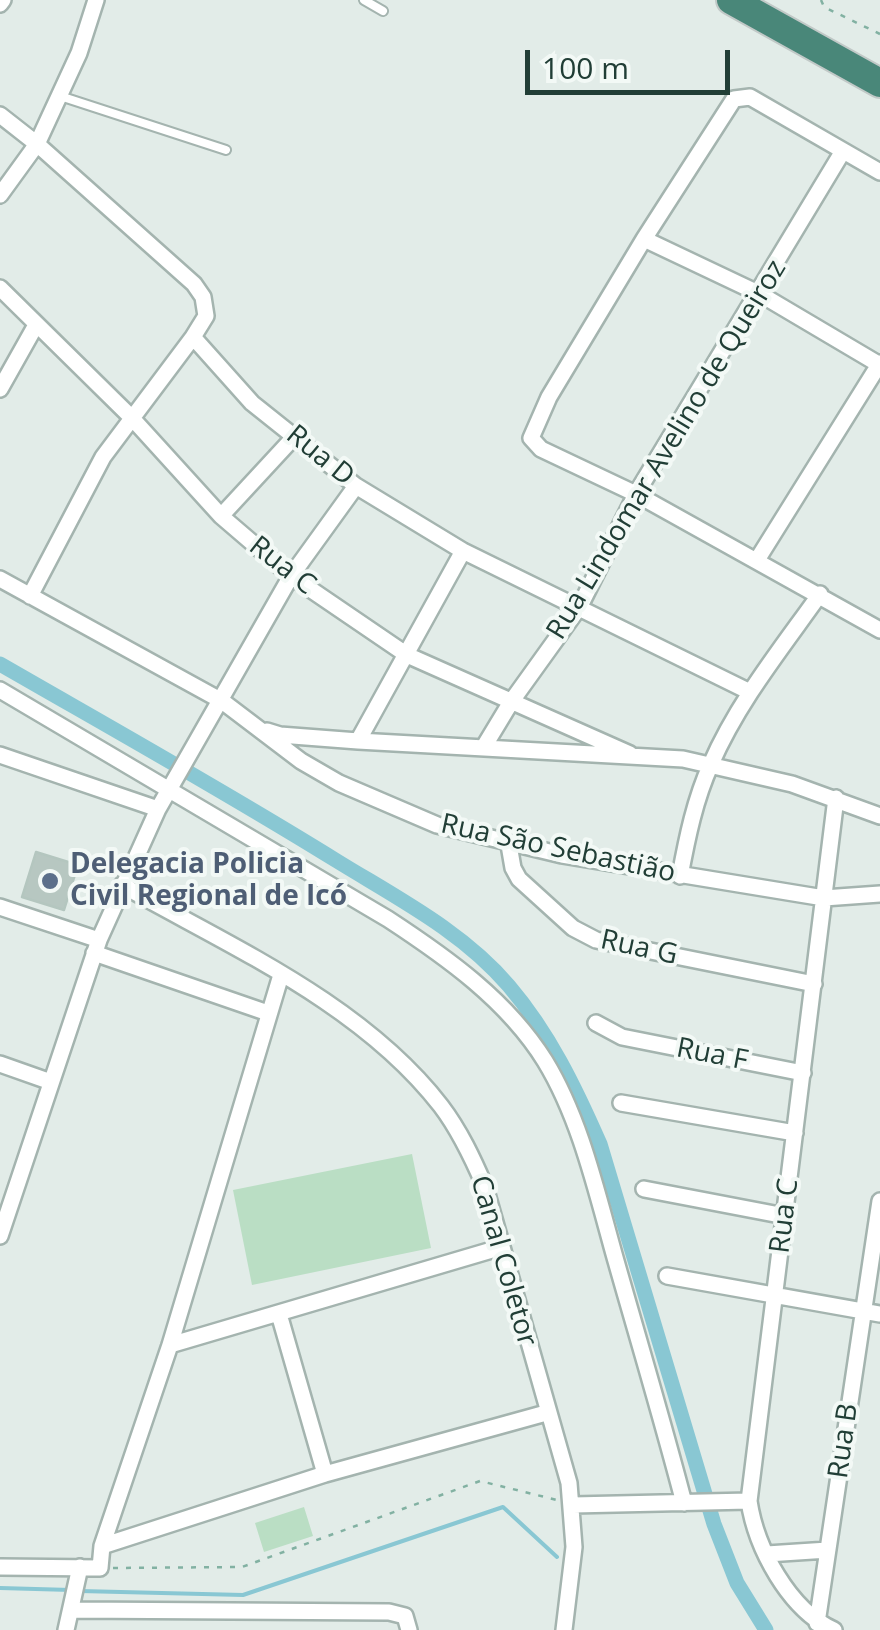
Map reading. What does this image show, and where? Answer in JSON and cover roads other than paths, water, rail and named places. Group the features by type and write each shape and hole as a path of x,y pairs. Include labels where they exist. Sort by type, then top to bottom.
{"highway":[{"path":"730,0 880,83"}],"street":[{"path":"0,195 37,144 60,96 96,0"},
{"path":"877,623 636,494 541,449 531,438 549,396 734,99 750,96 880,172"},
{"path":"0,115 194,284 203,298 206,316 103,457 30,596"},
{"name":"Rua Lindomar Avelino de Queiroz","path":"485,746 511,702 580,606 636,494 843,151"},
{"path":"644,239 760,294 880,364 757,560"},
{"name":"Rua C","path":"0,288 131,417 221,516 291,576 407,655 630,754"},
{"path":"0,389 36,325"},
{"name":"Rua D","path":"192,336 252,403 356,486 463,551 750,692"},
{"path":"221,516 295,436"},
{"path":"2,1224 96,947 158,809 291,576 356,486"},
{"path":"358,740 463,551"},
{"name":"Rua São Sebastião","path":"0,579 222,701 301,761 338,783 437,825 509,845 680,876 824,898 880,894"},
{"path":"680,876 689,827 711,764 750,692 820,594"},
{"path":"0,690 171,786 358,900 442,954 508,1014 545,1061 565,1100 689,1503"},
{"path":"258,728 280,735 630,754 711,764 836,798 880,816"},
{"path":"0,756 158,809"},
{"name":"Rua C","path":"817,1622 788,1590 767,1554 756,1534 749,1501 836,798"},
{"name":"Rua G","path":"509,845 519,879 585,936 814,984"},
{"name":"Canal Coletor","path":"122,886 281,975 388,1048 436,1100 468,1149 502,1247 572,1505 574,1547 564,1630"},
{"path":"0,906 268,1013"},
{"path":"0,1566 79,1572 100,1568 102,1546 170,1345 281,975"},
{"name":"Rua F","path":"596,1023 622,1037 802,1073"},
{"path":"0,1064 51,1082"},
{"path":"621,1103 795,1134"},
{"path":"644,1189 785,1216"},
{"name":"Rua B","path":"817,1622 872,1312 880,1200"},
{"path":"170,1345 502,1247"},
{"path":"667,1276 872,1312"},
{"path":"279,1314 326,1474"},
{"path":"102,1546 326,1474 546,1413"},
{"path":"572,1505 749,1501"},
{"path":"767,1554 828,1550"},
{"path":"66,1630 79,1572"},
{"path":"73,1606 223,1613 397,1612 405,1616 409,1630"},
{"path":"218,1630 223,1613"},
{"path":"817,1622 834,1630"}],"lane":[{"path":"364,0 383,11"},
{"path":"60,96 226,150"}],"waterway":[{"path":"0,664 253,810 428,917 471,948 509,986 560,1061 600,1144 714,1524 737,1583 766,1630"},
{"path":"80,1591 243,1595 503,1507 557,1557"},
{"path":"0,1588 71,1590"}],"place":[{"name":"Delegacia Policia Civil Regional de Icó","path":"50,881"}]}
